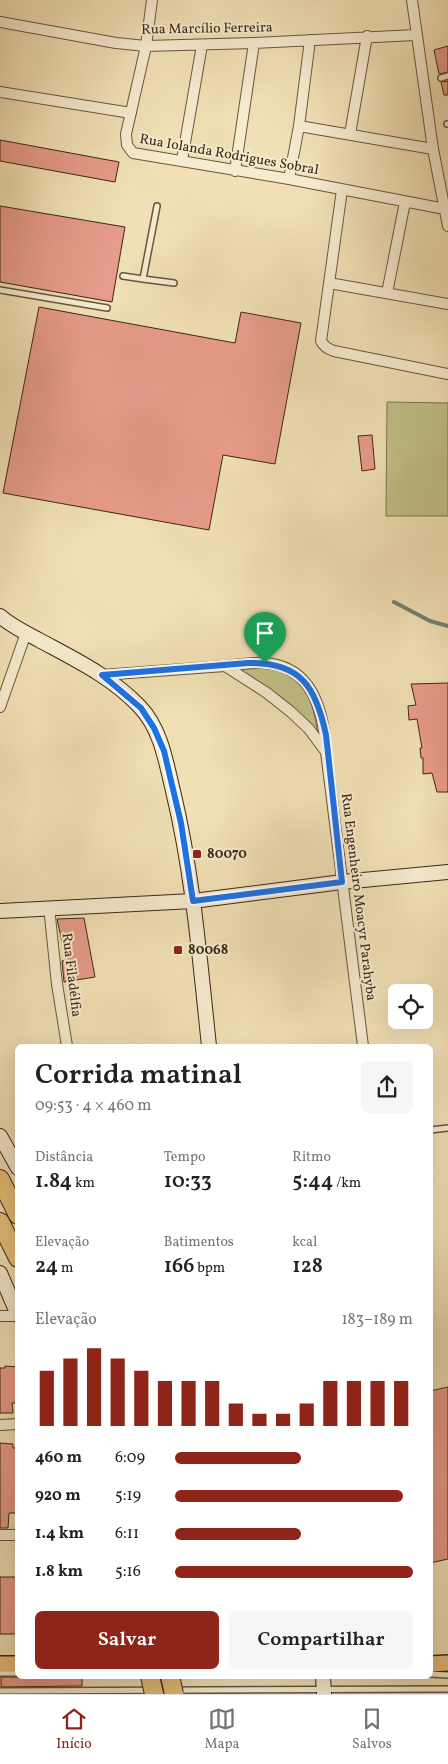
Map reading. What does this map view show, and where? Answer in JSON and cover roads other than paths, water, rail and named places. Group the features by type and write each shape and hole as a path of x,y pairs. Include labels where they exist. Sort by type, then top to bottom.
{"highway":[{"path":"0,1179 15,1210"},
{"path":"0,1222 15,1252"},
{"path":"151,1679 154,1694"},
{"path":"171,1679 174,1694"}],"main road":[{"path":"0,616 26,633 102,675 141,708 154,728 164,751 181,823 193,901 209,1044"},
{"path":"0,911 193,901 342,882 448,872"},
{"path":"0,1136 15,1163"},
{"path":"0,1273 15,1309"},
{"path":"0,1664 15,1664"},
{"path":"433,1664 448,1664"}],"street":[{"name":"Rua Iolanda Rodrigues Sobral","path":"152,0 146,46 126,141 133,153 289,179 445,209"},
{"path":"412,0 433,149 448,226"},
{"name":"Rua Marcílio Ferreira","path":"0,22 116,43 146,46 416,35"},
{"path":"350,134 367,36"},
{"path":"289,179 299,126 310,40"},
{"path":"235,171 254,43"},
{"path":"182,160 202,44"},
{"path":"0,92 131,113"},
{"path":"299,126 433,149"},
{"path":"342,190 321,341 326,348 334,351 448,374"},
{"path":"387,293 405,202"},
{"path":"329,283 448,304"},
{"path":"0,707 26,633"},
{"name":"Rua Engenheiro Moacyr Parahyba","path":"102,675 265,663 281,666 295,674 308,685 316,698 323,721 363,1044"},
{"path":"225,666 267,693 291,712 308,729 326,752"},
{"name":"Rua Filadélfia","path":"49,907 57,984 67,1044"},
{"path":"0,1316 15,1316"},
{"path":"0,1425 15,1424"},
{"path":"0,1535 15,1535"}],"lane":[{"path":"441,78 448,76"},
{"path":"143,279 157,206"},
{"path":"122,276 174,283"},
{"path":"0,290 107,308"},
{"path":"433,1130 448,1130"},
{"path":"0,1673 15,1673"},
{"path":"433,1674 448,1674"},
{"path":"0,1691 323,1686 448,1689"}],"waterway":[{"path":"394,602 430,621 448,626"}],"place":[{"name":"80070","path":"197,854"},
{"name":"80068","path":"178,950"}]}
